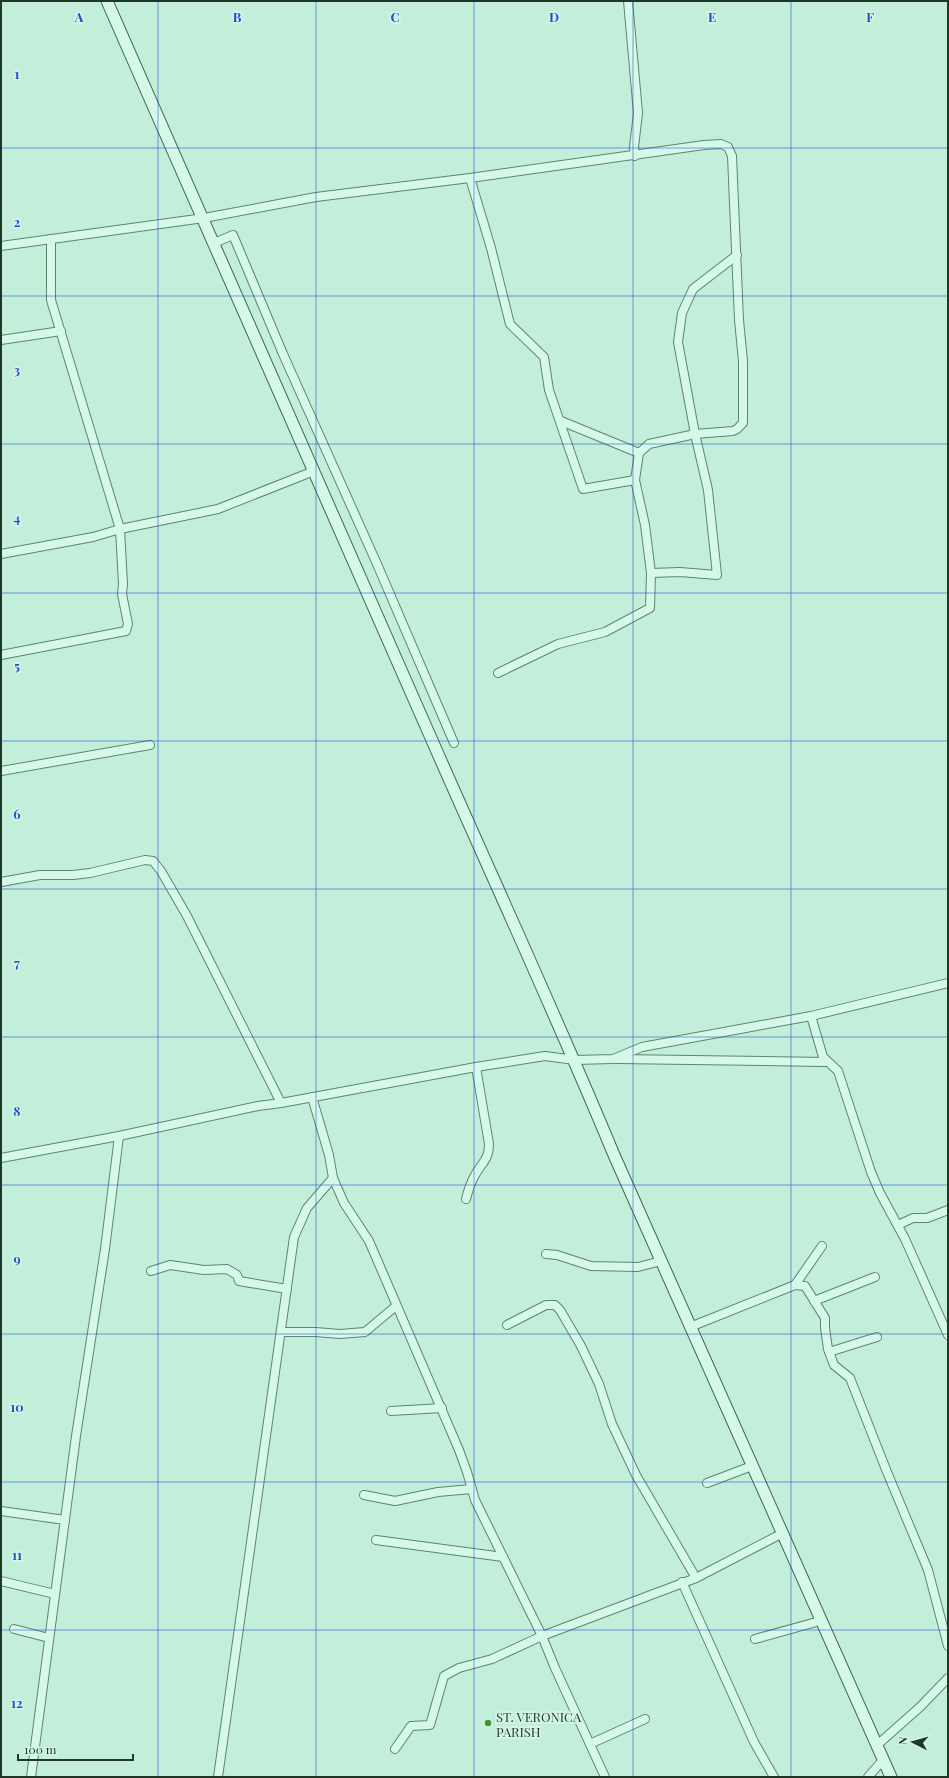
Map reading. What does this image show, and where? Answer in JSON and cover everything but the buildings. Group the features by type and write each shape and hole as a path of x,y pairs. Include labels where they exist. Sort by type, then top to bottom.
{"street":[{"path":"107,1 204,218 456,795 575,1060 614,1156 890,1777"},
{"path":"628,1 638,114 634,147 635,156"},
{"path":"1,246 204,218 316,197 635,156 704,145 721,144 728,147 732,156 739,320 743,361 743,420 737,429 695,434 649,444 639,453 635,480 645,525 651,573 650,608 605,632 558,644 498,673"},
{"path":"470,178 491,248 510,324 544,357 549,390 561,421 583,489 635,480"},
{"path":"214,243 233,235 283,354 377,564 454,743"},
{"path":"1,655 126,631 128,624 122,594 123,584 120,529 51,300 51,239"},
{"path":"651,573 680,572 717,575 708,490 695,434 678,342 682,312 693,289 737,255"},
{"path":"1,340 61,331"},
{"path":"561,421 639,453"},
{"path":"1,554 93,537 120,529 218,509 314,471"},
{"path":"1,771 150,745"},
{"path":"1,882 40,875 73,875 90,873 145,860 153,861 161,871 187,916 281,1103"},
{"path":"613,1059 642,1047 811,1016 948,983"},
{"path":"811,1016 823,1057 838,1071 871,1172 880,1193 898,1225 948,1335"},
{"path":"1,1158 119,1136 258,1106 546,1056 575,1060 613,1059 827,1062"},
{"path":"466,1199 475,1175 487,1158 489,1152 489,1144 476,1067"},
{"path":"312,1097 329,1155 333,1178 344,1203 369,1241 396,1306 442,1408 468,1472 475,1500 542,1636 605,1777"},
{"path":"31,1777 77,1428 105,1249 119,1136"},
{"path":"218,1777 282,1332 294,1237 307,1208 333,1178"},
{"path":"898,1225 913,1218 928,1218 948,1210"},
{"path":"795,1285 822,1246"},
{"path":"546,1254 557,1255 591,1266 638,1267 661,1261"},
{"path":"151,1271 170,1265 204,1270 227,1269 237,1275 240,1281 287,1289"},
{"path":"814,1300 875,1277"},
{"path":"690,1327 795,1285 805,1286 825,1318 824,1328 829,1352 834,1365 850,1378 887,1472 912,1528 928,1570 948,1646"},
{"path":"507,1325 546,1305 554,1305 560,1310 581,1346 599,1384 612,1424 636,1475 696,1578"},
{"path":"282,1332 340,1334 365,1332 396,1306"},
{"path":"829,1352 877,1336"},
{"path":"391,1411 442,1408"},
{"path":"707,1483 752,1466"},
{"path":"364,1494 396,1501 438,1492 472,1489"},
{"path":"1,1511 65,1520"},
{"path":"395,1749 411,1726 430,1725 444,1676 459,1668 492,1659 542,1636 696,1578 781,1534"},
{"path":"376,1540 503,1556"},
{"path":"1,1581 55,1594"},
{"path":"682,1582 754,1742 774,1777"},
{"path":"755,1639 820,1621"},
{"path":"14,1629 50,1638"},
{"path":"876,1746 920,1707 948,1678"},
{"path":"590,1744 645,1719"},
{"path":"868,1777 883,1760"}],"place":[{"name":"ST. VERONICA PARISH","path":"488,1723"}]}
